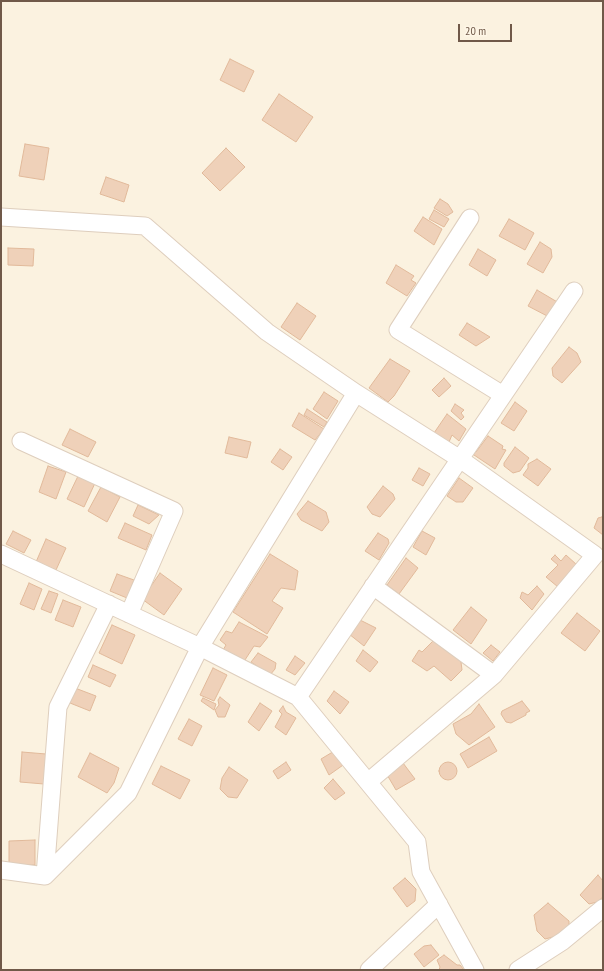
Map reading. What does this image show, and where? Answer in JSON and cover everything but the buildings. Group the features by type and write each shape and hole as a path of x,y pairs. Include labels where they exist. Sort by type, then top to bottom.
{"street":[{"path":"1,216 145,226 267,332 356,393 460,458 595,555 494,675 368,782"},
{"path":"470,218 398,330 503,395"},
{"path":"298,696 574,291"},
{"path":"45,876 128,793 200,647 356,393"},
{"path":"21,441 174,511 129,614"},
{"path":"1,554 200,647 298,696 417,842 421,872 475,970"},
{"path":"373,586 494,675"},
{"path":"45,876 58,707 109,604"},
{"path":"1,870 45,876"},
{"path":"369,970 439,904"},
{"path":"518,970 563,941 603,908"}]}
